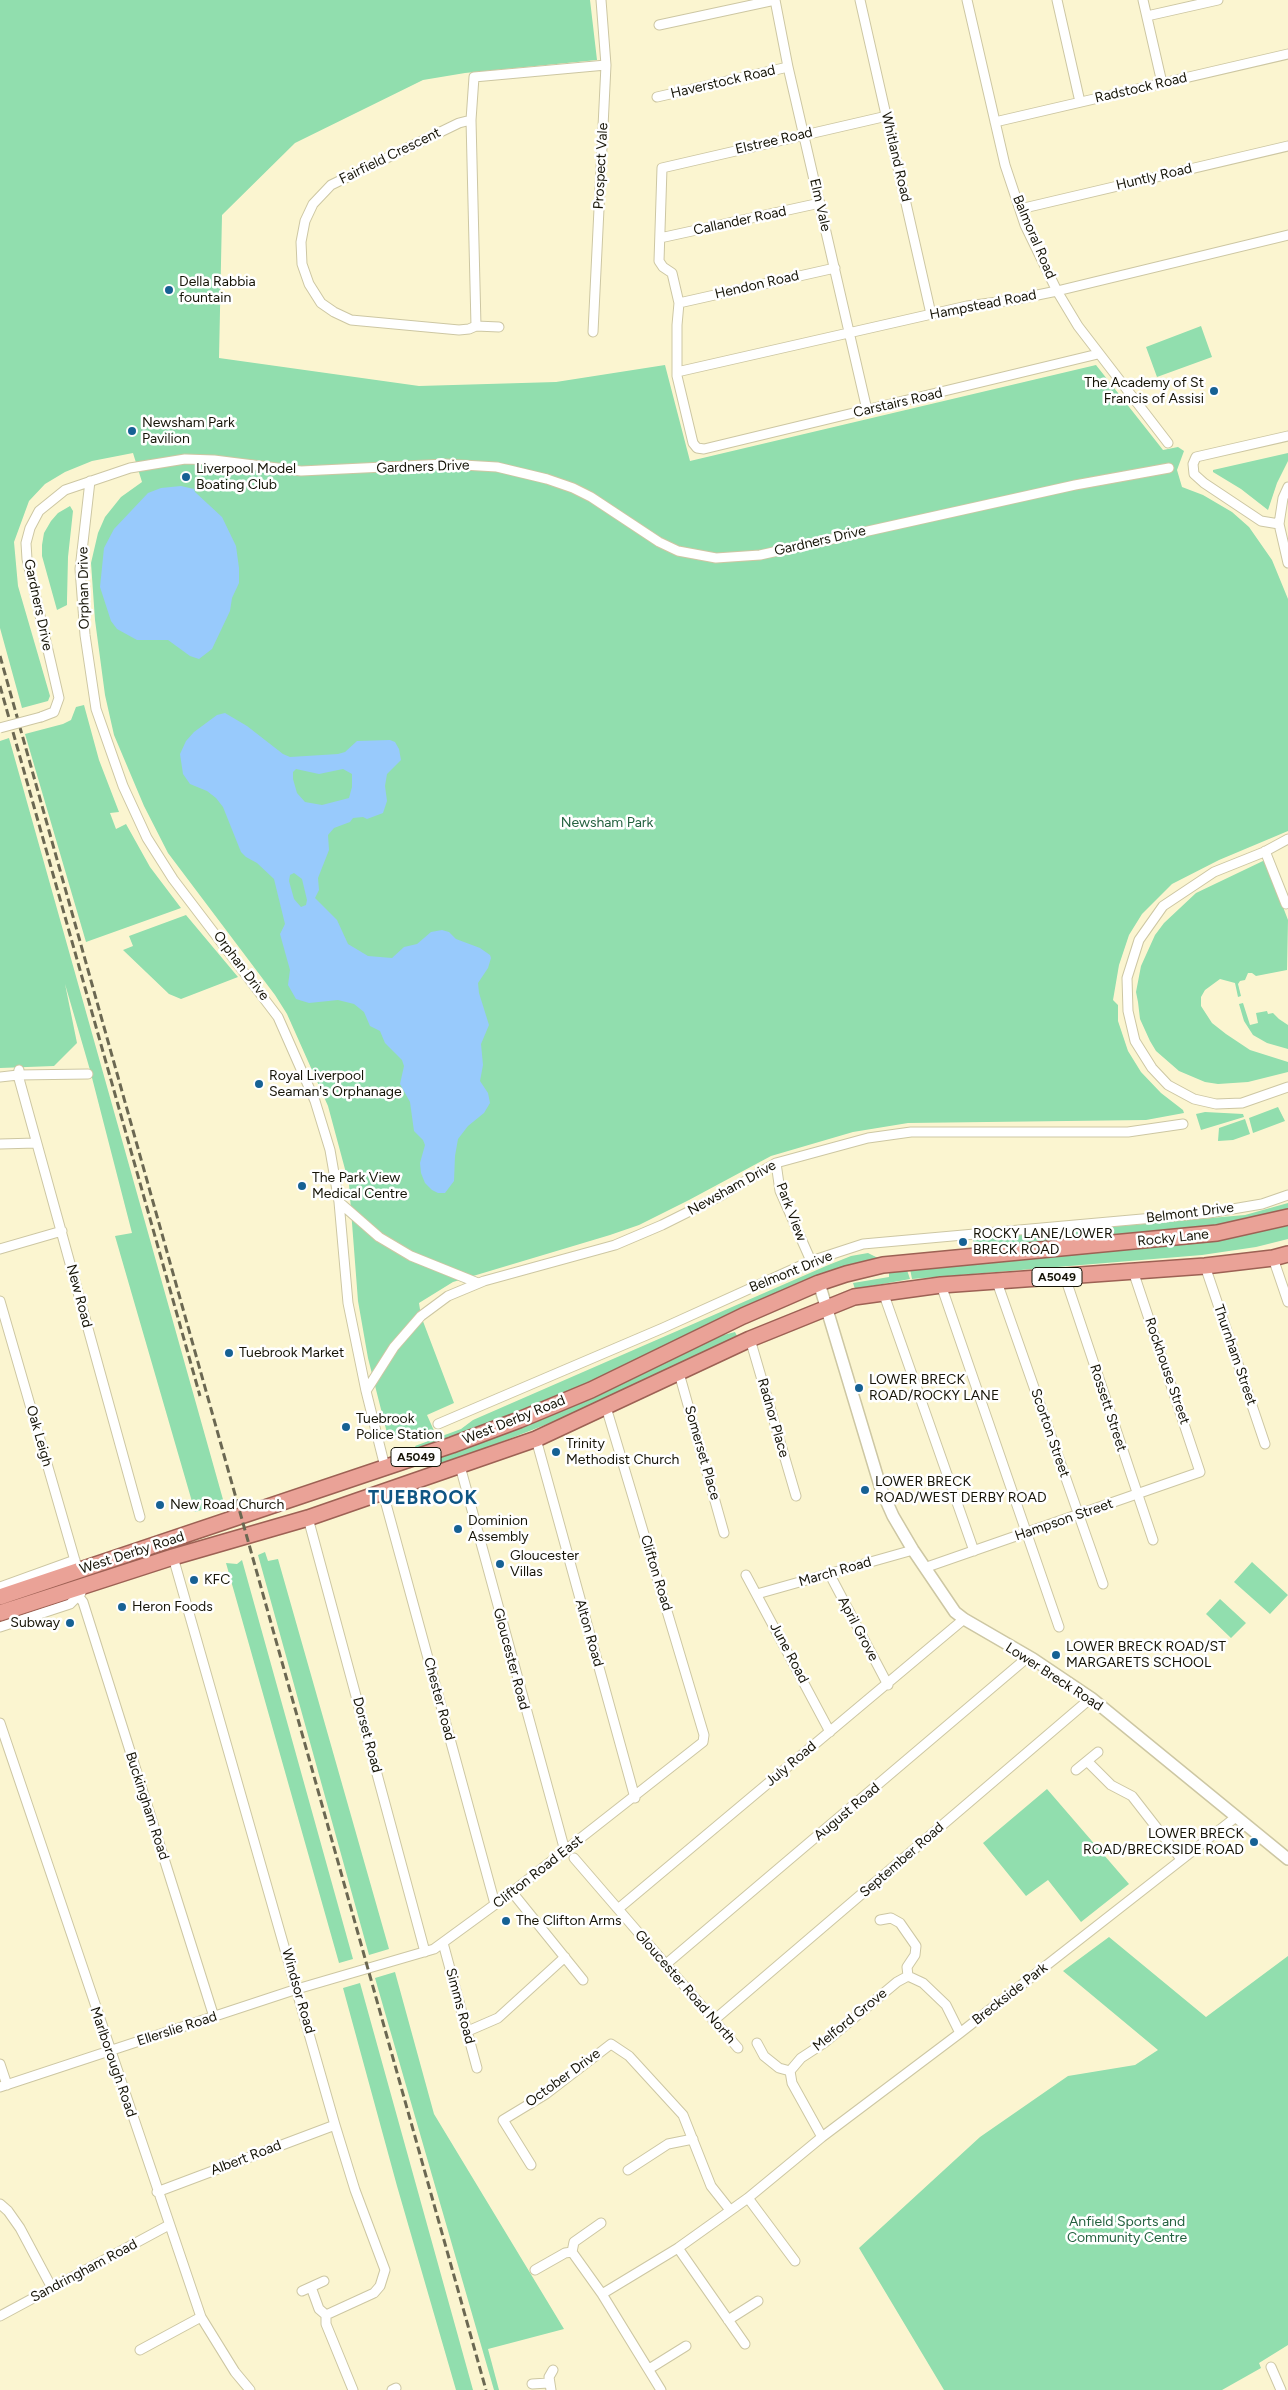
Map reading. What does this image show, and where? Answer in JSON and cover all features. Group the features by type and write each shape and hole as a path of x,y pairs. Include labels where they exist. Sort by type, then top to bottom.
{"highway":[{"name":"Rocky Lane","path":"819,1283 884,1265 1217,1233 1288,1217"},
{"name":"Rocky Lane","path":"827,1308 854,1297 941,1285 1205,1266 1273,1258 1288,1254"},
{"name":"West Derby Road","path":"0,1612 79,1578 385,1466 452,1445 591,1390 744,1316 819,1283"},
{"name":"West Derby Road","path":"0,1597 173,1557 308,1518 383,1493 536,1438 750,1339 827,1308"},
{"path":"383,1493 385,1466"}],"street":[{"name":"Prospect Vale","path":"593,332 606,66 601,0"},
{"path":"659,25 775,0"},
{"name":"Elm Vale","path":"775,0 788,67 867,410"},
{"name":"Whitland Road","path":"860,0 931,314"},
{"name":"Balmoral Road","path":"967,0 1005,165 1020,209 1057,291 1098,354 1168,443"},
{"path":"1057,0 1080,102"},
{"path":"1143,0 1162,83"},
{"path":"1147,16 1218,0"},
{"name":"Radstock Road","path":"995,122 1288,54"},
{"path":"476,326 471,120 474,77 606,66"},
{"name":"Haverstock Road","path":"657,97 788,67"},
{"name":"Elstree Road","path":"660,238 662,168 887,116"},
{"name":"Fairfield Crescent","path":"471,120 459,123 331,185 318,197 309,212 302,232 301,252 305,274 315,294 334,312 351,320 459,330 470,329 476,326 499,327"},
{"name":"Huntly Road","path":"1020,209 1288,146"},
{"name":"Callander Road","path":"660,238 820,203"},
{"name":"Hampstead Road","path":"677,372 967,306 1013,300 1057,291 1288,235"},
{"path":"660,238 660,264 672,273 679,303 677,372"},
{"name":"Hendon Road","path":"679,303 835,268"},
{"name":"Carstairs Road","path":"677,372 693,443 697,448 704,449 1098,354"},
{"path":"1279,524 1261,520 1194,474 1193,464 1196,457 1288,436"},
{"name":"Gardners Drive","path":"0,728 54,712 58,698 27,559 26,543 30,528 39,511 65,490 130,468 184,460 214,460 301,471 446,464 497,467 547,479 591,497 643,532 678,551 716,558 733,558 760,555 1075,485 1169,468"},
{"name":"Orphan Drive","path":"90,481 80,569 82,606 96,709 123,786 156,855 278,1017 315,1101 330,1150 339,1202 348,1303 366,1391 385,1466"},
{"path":"1288,487 1283,498 1279,524 1288,563"},
{"path":"1288,839 1265,851 1214,872 1163,906 1139,940 1127,978 1128,1011 1135,1041 1152,1068 1168,1085 1194,1099 1216,1104 1242,1103 1288,1087"},
{"path":"1265,851 1286,904"},
{"path":"0,1077 18,1072 88,1074"},
{"name":"New Road","path":"18,1072 36,1144 62,1231 140,1517"},
{"name":"Newsham Drive","path":"366,1391 394,1347 421,1316 448,1296 478,1283 615,1245 679,1217 776,1163 868,1138 911,1132 1128,1132 1183,1124"},
{"path":"0,1144 36,1144"},
{"name":"Park View","path":"776,1163 780,1191 810,1261"},
{"name":"Belmont Drive","path":"438,1424 663,1328 810,1261 863,1244 1208,1213 1262,1204 1288,1196"},
{"path":"339,1202 379,1237 411,1256 478,1283"},
{"path":"0,1249 62,1231"},
{"path":"1273,1258 1288,1302"},
{"name":"Thurnham Street","path":"1205,1266 1265,1444"},
{"name":"Rockhouse Street","path":"1133,1271 1200,1472"},
{"name":"Rossett Street","path":"1065,1277 1153,1540"},
{"name":"Scorton Street","path":"997,1282 1103,1584"},
{"name":"Lower Breck Road","path":"819,1283 881,1489 893,1516 913,1550 956,1612 964,1620 1028,1657 1091,1698 1288,1859"},
{"path":"941,1285 1059,1627"},
{"path":"883,1292 974,1551"},
{"name":"Oak Leigh","path":"0,1301 79,1578"},
{"name":"Radnor Place","path":"750,1339 796,1496"},
{"name":"Somerset Place","path":"679,1373 724,1533"},
{"name":"Clifton Road","path":"606,1406 704,1740"},
{"name":"Alton Road","path":"536,1438 635,1798"},
{"name":"Gloucester Road","path":"460,1466 565,1851"},
{"name":"Hampson Street","path":"926,1567 1200,1472"},
{"name":"Chester Road","path":"383,1493 495,1904"},
{"name":"Dorset Road","path":"308,1518 425,1952"},
{"name":"March Road","path":"757,1594 913,1550"},
{"name":"Windsor Road","path":"173,1557 335,2125 355,2190 385,2270 380,2286 374,2293 326,2315"},
{"name":"April Grove","path":"829,1573 888,1685"},
{"name":"June Road","path":"746,1575 830,1732"},
{"path":"0,1587 79,1578"},
{"name":"West Derby Road","path":"0,1627 70,1604 79,1578"},
{"name":"Buckingham Road","path":"79,1578 83,1602 214,2016"},
{"name":"July Road","path":"618,1909 964,1620"},
{"name":"August Road","path":"665,1965 1028,1657"},
{"name":"September Road","path":"713,2021 1091,1698"},
{"name":"Marlborough Road","path":"0,1723 157,2192 201,2317 235,2372 249,2387"},
{"name":"Clifton Road East","path":"354,1972 425,1952 443,1944 635,1798 704,1740"},
{"path":"1076,1770 1098,1752"},
{"path":"1086,1761 1111,1785 1132,1796 1181,1859"},
{"name":"Breckside Park","path":"602,2294 678,2248 748,2198 822,2137 960,2033 1236,1817"},
{"name":"Gloucester Road North","path":"574,1858 738,2048"},
{"path":"512,1892 583,1980"},
{"path":"880,1920 891,1918 900,1923 916,1946 915,1955 907,1967 908,1976 923,1983 946,2005 960,2033"},
{"name":"Simms Road","path":"443,1944 477,2068"},
{"path":"468,2031 494,2022 565,1957"},
{"name":"Ellerslie Road","path":"4,2086 214,2016 354,1972"},
{"name":"Melford Grove","path":"790,2072 801,2058 824,2043 897,1982 908,1976"},
{"path":"757,2043 764,2056 779,2068 790,2072 792,2084 822,2137"},
{"name":"October Drive","path":"531,2165 503,2120 546,2094 611,2044 629,2056 683,2115 711,2186 730,2210"},
{"path":"0,2064 4,2086"},
{"name":"Albert Road","path":"157,2192 335,2125"},
{"path":"628,2170 668,2144 693,2139"},
{"path":"748,2198 795,2261"},
{"path":"0,2204 8,2211 20,2228 52,2288"},
{"path":"600,2223 574,2242 572,2252 602,2294 661,2390"},
{"name":"Sandringham Road","path":"0,2316 169,2225"},
{"path":"678,2248 745,2344"},
{"path":"536,2270 565,2253 572,2252"},
{"path":"302,2291 324,2281"},
{"path":"312,2287 319,2309 326,2315 326,2324 353,2390"},
{"path":"728,2320 758,2301"},
{"path":"140,2350 201,2317"},
{"path":"649,2369 686,2346"},
{"path":"1270,2367 1281,2390"},
{"path":"532,2384 550,2386 553,2370"},
{"path":"237,2390 249,2387"}],"green space":[{"name":"Newsham Park","path":"0,0 590,0 597,60 465,73 423,80 295,143 222,215 219,358 419,386 556,382 665,365 690,461 1096,365 1163,450 1178,447 1184,451 1177,470 1182,487 1203,495 1232,512 1249,527 1272,560 1288,599 1288,831 1219,860 1172,884 1142,914 1129,935 1119,965 1113,1000 1118,1005 1118,1021 1128,1051 1141,1072 1184,1113 1146,1120 908,1123 853,1132 771,1156 639,1225 453,1282 419,1303 421,1316 454,1403 427,1415 435,1433 413,1441 388,1437 368,1358 358,1301 349,1184 328,1106 287,1014 275,995 168,853 144,806 114,735 105,695 95,620 91,563 98,533 105,517 121,497 142,482 133,453 92,461 65,472 45,484 29,501 14,542 18,586 50,696 48,701 22,708 0,628"},
{"path":"1201,326 1212,357 1157,377 1146,347"},
{"path":"1288,453 1288,461 1277,483 1268,510 1241,489 1213,472 1213,470"},
{"path":"70,506 73,511 68,557 67,605 57,610 42,556 42,545 44,533 51,521 58,513"},
{"path":"84,705 99,760 119,812 110,813 116,829 126,824 150,867 181,908 86,942 25,734 63,724 71,720 76,707"},
{"path":"9,738 224,1503 195,1512 115,1236 132,1233 90,1070 65,984 77,1043 54,1066 0,1068 0,741"},
{"path":"1265,860 1288,920 1287,970 1256,976 1248,973 1245,980 1240,981 1238,984 1241,996 1238,997 1235,983 1220,979 1205,990 1201,997 1201,1006 1212,1023 1250,1050 1288,1062 1288,1072 1248,1082 1218,1084 1205,1082 1179,1071 1156,1051 1150,1041 1140,1019 1136,992 1141,966 1155,935 1164,923 1196,893"},
{"path":"186,915 238,977 181,999 169,994 123,950 133,946 129,936"},
{"path":"1243,1003 1250,1025 1258,1023 1256,1013 1267,1011 1268,1014 1273,1013 1288,1025 1288,1049 1267,1043 1253,1035 1244,1021 1239,1004"},
{"path":"1278,1107 1285,1121 1253,1133 1249,1118"},
{"path":"1205,1112 1243,1114 1244,1117 1201,1130 1196,1114"},
{"path":"1245,1119 1250,1134 1233,1140 1218,1141 1219,1128"},
{"path":"1288,1203 1288,1211 1203,1229 1006,1248 974,1245 973,1239 1245,1215"},
{"path":"1288,1224 1288,1239 1256,1247 1202,1255 912,1279 910,1269"},
{"path":"868,1253 882,1260 825,1274 777,1292 661,1351 544,1404 418,1451 415,1446 461,1429 473,1420 826,1266 851,1256"},
{"path":"907,1270 910,1279 855,1289 853,1283 889,1277 889,1273"},
{"path":"735,1332 737,1336 581,1411 429,1470 427,1461 716,1337"},
{"path":"265,1552 268,1561 278,1559 389,1949 369,1955 258,1555"},
{"path":"242,1560 353,1959 339,1963 226,1563 237,1564"},
{"path":"1252,1562 1288,1595 1270,1614 1234,1582"},
{"path":"1220,1599 1246,1623 1231,1638 1206,1614"},
{"path":"1047,1789 1129,1884 1081,1922 1048,1880 1026,1896 983,1843"},
{"name":"Anfield Sports and Community Centre","path":"1109,1937 1206,2017 1288,1956 1288,2345 1259,2363 1261,2368 1222,2390 944,2390 859,2248 980,2137 1068,2076 1135,2065 1158,2050 1063,1971"},
{"path":"395,1972 434,2114 564,2329 488,2349 499,2390 494,2390 375,1978"},
{"path":"360,1983 473,2390 456,2390 397,2186 343,1988"}],"water":[{"path":"181,486 194,489 222,517 236,546 239,568 239,583 232,598 230,611 212,649 199,659 190,656 168,640 137,640 117,629 111,621 100,587 104,548 114,529 148,493 161,488"},
{"path":"225,713 247,726 283,754 290,757 338,754 345,752 357,741 390,740 395,742 399,749 401,760 387,774 385,786 387,801 383,813 367,819 363,817 353,818 350,822 334,828 328,835 329,850 318,878 319,890 315,898 337,920 348,944 368,956 392,958 404,947 417,944 431,932 442,930 449,932 456,939 480,948 490,955 488,968 478,983 479,993 489,1025 481,1044 483,1065 480,1081 488,1093 490,1103 484,1113 468,1126 458,1139 454,1181 445,1193 438,1193 432,1190 425,1183 421,1173 420,1163 425,1145 423,1140 414,1131 410,1102 400,1084 404,1066 402,1060 385,1043 380,1031 370,1026 364,1012 354,1004 338,1000 309,1003 296,999 288,985 290,970 280,934 285,924 274,879 257,863 241,852 223,807 216,798 207,791 190,784 183,774 180,754 186,741 194,732 217,715","holes":["296,769 319,774 343,769 352,774 352,787 349,798 322,805 305,802 297,793 293,779 293,772","294,873 302,879 307,900 306,905 301,907 294,899 289,881 290,875"]}],"railway":[{"path":"0,656 486,2390"},
{"path":"0,686 200,1396"}],"place":[{"name":"Della Rabbia fountain","path":"169,290"},
{"name":"The Academy of St Francis of Assisi","path":"1214,391"},
{"name":"Newsham Park Pavilion","path":"132,431"},
{"name":"Liverpool Model Boating Club","path":"186,477"},
{"name":"Royal Liverpool Seaman's Orphanage","path":"259,1084"},
{"name":"The Park View Medical Centre","path":"302,1186"},
{"name":"ROCKY LANE/LOWER BRECK ROAD","path":"963,1242"},
{"name":"Tuebrook Market","path":"229,1353"},
{"name":"LOWER BRECK ROAD/ROCKY LANE","path":"859,1388"},
{"name":"Tuebrook Police Station","path":"346,1427"},
{"name":"Trinity Methodist Church","path":"556,1452"},
{"name":"LOWER BRECK ROAD/WEST DERBY ROAD","path":"865,1490"},
{"name":"New Road Church","path":"160,1505"},
{"name":"Dominion Assembly","path":"458,1529"},
{"name":"Gloucester Villas","path":"500,1564"},
{"name":"KFC","path":"194,1580"},
{"name":"Heron Foods","path":"122,1607"},
{"name":"Subway","path":"70,1623"},
{"name":"LOWER BRECK ROAD/ST MARGARETS SCHOOL","path":"1056,1655"},
{"name":"LOWER BRECK ROAD/BRECKSIDE ROAD","path":"1254,1842"},
{"name":"The Clifton Arms","path":"506,1921"}],"district":[{"name":"TUEBROOK","path":"423,1498"}]}
